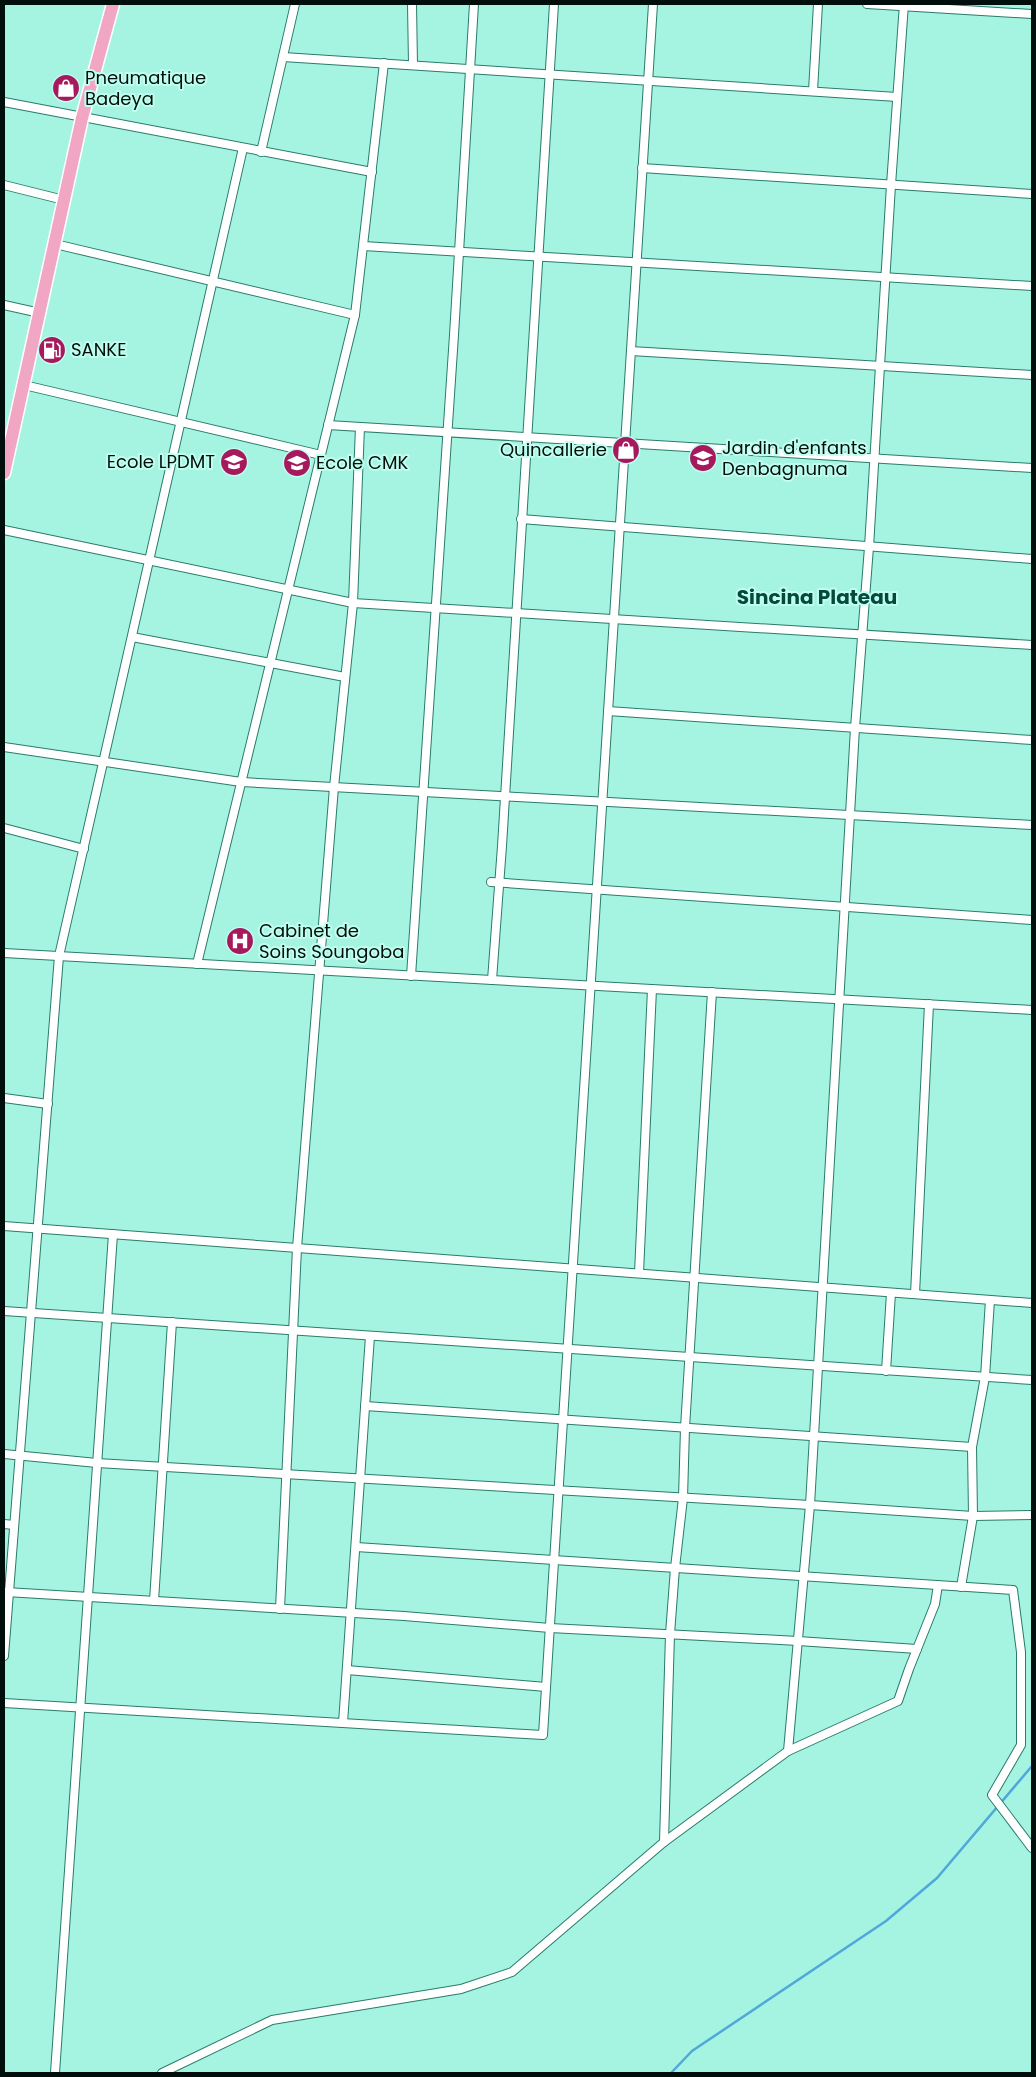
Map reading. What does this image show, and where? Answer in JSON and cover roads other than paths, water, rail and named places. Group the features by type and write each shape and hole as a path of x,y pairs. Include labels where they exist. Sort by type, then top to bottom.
{"main road":[{"path":"4,473 6,450 24,385 82,118 113,4"}],"street":[{"path":"261,152 295,4"},
{"path":"412,4 413,65"},
{"path":"411,976 448,433 474,4"},
{"path":"492,980 494,882 504,796 554,4"},
{"path":"4,1704 543,1735 653,4"},
{"path":"813,91 818,4"},
{"path":"867,4 1032,14"},
{"path":"788,1751 810,1504 838,999 903,5"},
{"path":"283,57 897,97"},
{"path":"197,964 355,315 384,63"},
{"path":"4,102 372,172"},
{"path":"4,1656 6,1592 20,1456 59,956 242,148"},
{"path":"642,168 1032,194"},
{"path":"4,185 64,200"},
{"path":"55,244 355,315"},
{"path":"363,246 1032,286"},
{"path":"4,305 40,313"},
{"path":"631,350 879,367 1032,375"},
{"path":"24,385 321,455"},
{"path":"328,425 1032,468"},
{"path":"280,1609 298,1248 318,970 353,603 360,427"},
{"path":"521,519 1032,558"},
{"path":"4,530 353,603 1032,645"},
{"path":"132,636 345,677"},
{"path":"608,711 1032,740"},
{"path":"4,747 241,782 1032,826"},
{"path":"4,828 84,850"},
{"path":"494,882 1032,920"},
{"path":"4,953 1032,1010"},
{"path":"639,1273 652,989"},
{"path":"664,1842 670,1634 683,1498 685,1428 696,1278 712,992"},
{"path":"915,1294 929,1004"},
{"path":"4,1098 48,1104"},
{"path":"4,1226 1032,1303"},
{"path":"55,2073 113,1234"},
{"path":"886,1371 891,1292"},
{"path":"961,1587 973,1516 972,1448 985,1377 990,1300"},
{"path":"4,1311 1032,1380"},
{"path":"154,1601 172,1322"},
{"path":"343,1723 370,1336"},
{"path":"365,1406 972,1448"},
{"path":"4,1454 98,1463 810,1504 973,1516 1032,1515"},
{"path":"4,1524 14,1525"},
{"path":"356,1547 1013,1590 1021,1652 1021,1745 992,1795 1032,1848"},
{"path":"162,2073 272,2020 461,1989 512,1972 664,1842 788,1751 898,1701 935,1604 938,1585"},
{"path":"6,1592 351,1613 550,1628 917,1649"},
{"path":"347,1670 546,1687"}],"waterway":[{"path":"671,2073 692,2051 886,1921 937,1878 1032,1766"}],"place":[{"name":"Pneumatique Badeya","path":"66,88"},
{"name":"SANKE","path":"52,350"},
{"name":"Quincallerie","path":"626,450"},
{"name":"Jardin d'enfants Denbagnuma","path":"703,458"},
{"name":"Ecole LPDMT","path":"234,462"},
{"name":"Ecole CMK","path":"297,463"},
{"name":"Cabinet de Soins Soungoba","path":"240,941"}],"district":[{"name":"Sincina Plateau","path":"817,597"}]}
